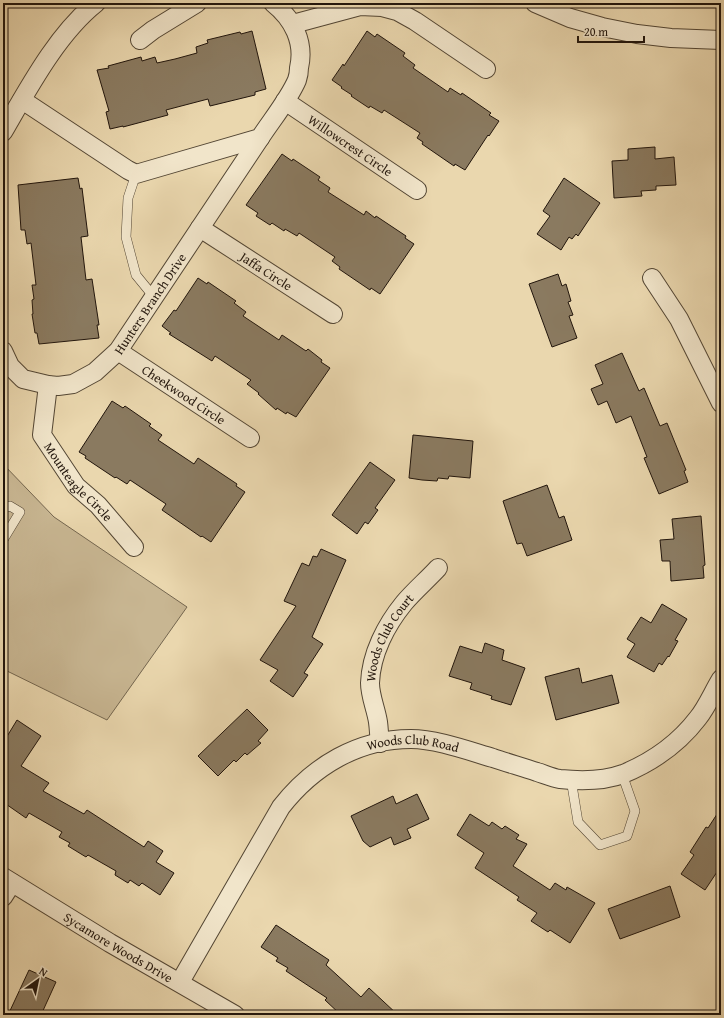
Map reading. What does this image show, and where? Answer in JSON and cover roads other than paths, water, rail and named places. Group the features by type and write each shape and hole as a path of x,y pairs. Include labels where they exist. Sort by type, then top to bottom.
{"street":[{"path":"3,132 61,38 88,9 96,3"},
{"path":"140,40 153,30 197,3"},
{"name":"Hunters Branch Drive","path":"3,351 10,366 23,379 48,386 58,386 73,384 95,372 118,351 297,80 302,58 299,38 293,24 282,10 273,3"},
{"path":"535,3 570,18 602,27 637,34 671,38 721,40"},
{"path":"293,24 360,6 382,6 397,11 415,21 486,69"},
{"path":"22,100 136,174 260,138"},
{"name":"Willowcrest Circle","path":"284,101 418,190"},
{"name":"Jaffa Circle","path":"200,228 333,314"},
{"path":"652,278 679,319 721,404"},
{"name":"Cheekwood Circle","path":"118,351 250,438"},
{"name":"Mounteagle Circle","path":"48,386 42,435 76,486 98,505 134,547"},
{"name":"Woods Club Court","path":"380,743 378,721 370,683 372,666 377,648 385,630 404,603 438,568"},
{"name":"Woods Club Road","path":"180,982 281,807 294,791 311,775 346,753 364,746 411,739 439,743 471,751 558,778 599,779 622,774 665,751 684,734 698,718 721,679"},
{"name":"Sycamore Woods Drive","path":"6,886 180,982 235,1015"}],"lane":[{"path":"136,174 128,198 126,237 136,275 154,297"},
{"path":"3,508 10,506 20,512 3,540"},
{"path":"571,779 578,822 600,845 627,836 635,811 622,774"}]}
